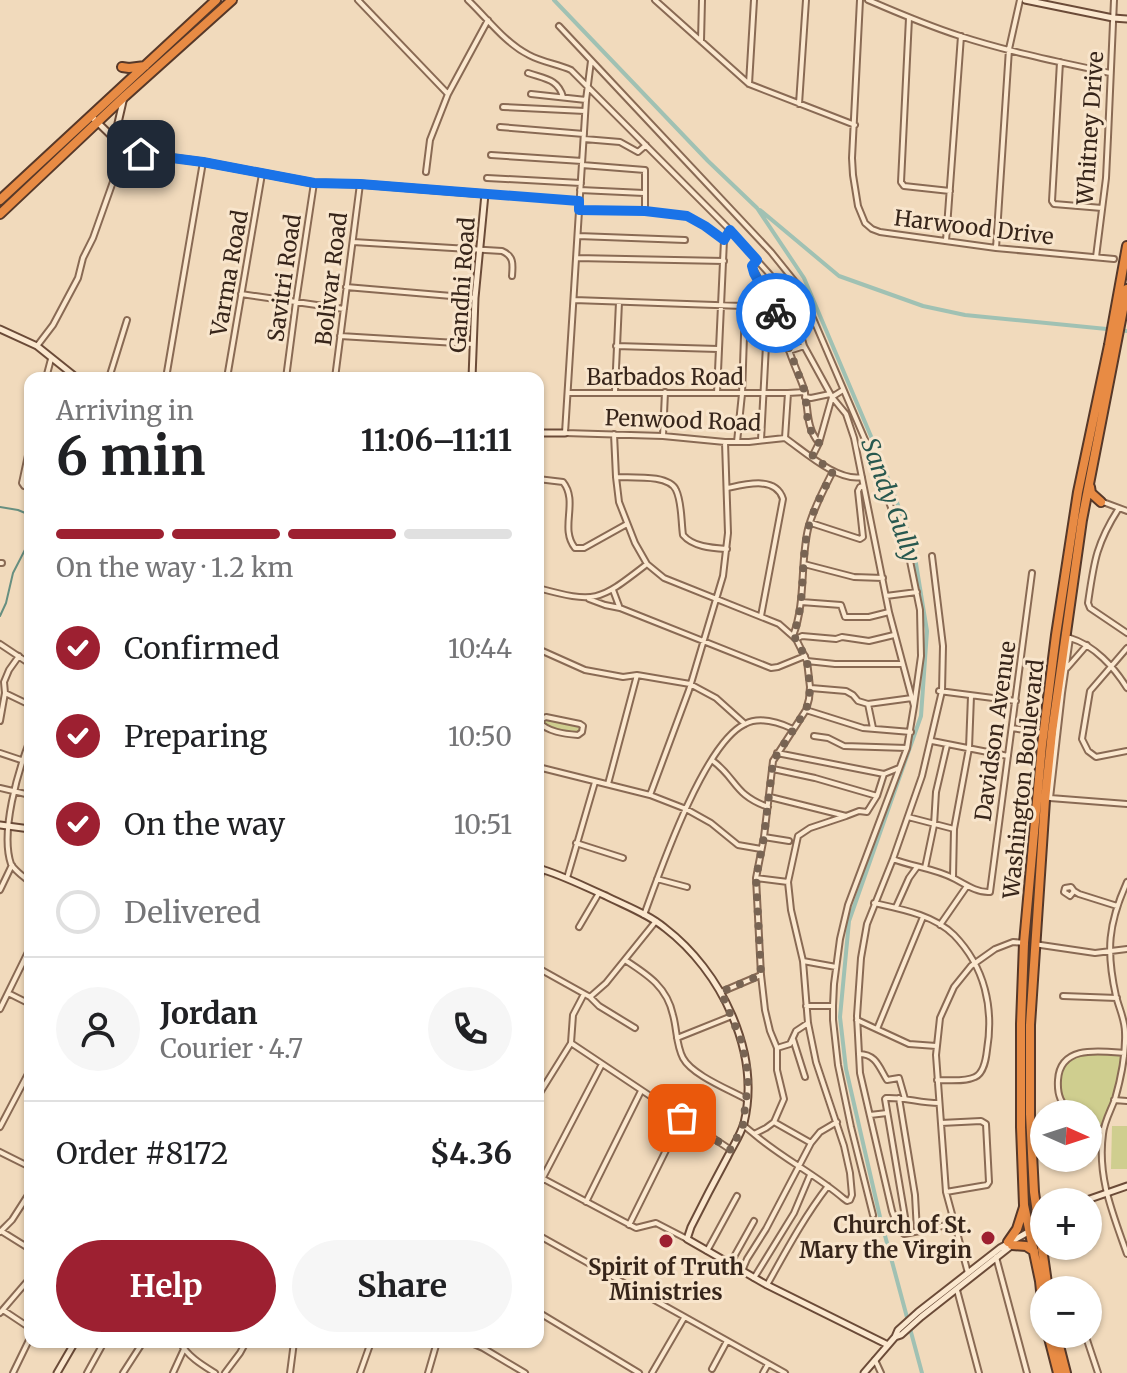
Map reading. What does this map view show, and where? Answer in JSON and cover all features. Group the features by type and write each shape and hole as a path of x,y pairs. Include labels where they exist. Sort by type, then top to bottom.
{"highway":[{"path":"122,93 145,66 216,0"},
{"path":"0,202 232,0"},
{"path":"122,67 145,66"},
{"path":"0,214 47,171 94,120"},
{"path":"0,202 42,170 47,171"},
{"name":"Washington Boulevard","path":"1030,1214 1024,1205 1021,1127 1021,1024 1029,944 1082,520 1082,494 1091,473 1127,246"},
{"name":"Washington Boulevard","path":"1117,320 1127,289"},
{"name":"Washington Boulevard","path":"1034,1188 1029,944 1043,733 1056,635 1113,346"},
{"path":"1091,473 1091,493 1101,502"},
{"path":"1082,520 1088,506 1101,502"},
{"path":"1024,1205 1010,1243 1030,1247"},
{"path":"1052,1348 1058,1373"},
{"path":"1060,1348 1066,1373"}],"street":[{"path":"358,0 448,94"},
{"path":"468,0 526,54 571,70 730,230 791,302 804,346 831,396 846,414 854,438 894,635 914,706"},
{"path":"655,0 749,84 855,125"},
{"path":"664,0 665,9"},
{"path":"701,41 702,0"},
{"path":"749,84 754,0"},
{"path":"799,104 806,0"},
{"name":"Harwood Drive","path":"860,0 852,158 858,206 865,223 880,232 946,242 1114,259"},
{"path":"868,0 961,36 1111,73"},
{"path":"996,248 1009,49 1022,0 1127,19"},
{"name":"Whitney Drive","path":"1096,257 1108,151 1114,0"},
{"path":"909,18 901,182 904,186 950,191"},
{"path":"426,172 430,140 448,94 488,20"},
{"path":"559,26 762,242 796,283 868,445 909,556 920,610 921,656 911,732 848,905 836,967 833,1006 838,1065 873,1215"},
{"path":"946,242 961,36"},
{"path":"565,433 585,111 591,61"},
{"path":"1060,62 1052,201 1054,204 1102,208"},
{"path":"528,73 553,81 561,87 563,97"},
{"path":"118,144 122,93"},
{"path":"531,94 586,100"},
{"path":"503,107 585,111"},
{"path":"94,120 128,152 203,162 314,183 579,201"},
{"path":"500,127 620,142 638,152 646,145"},
{"path":"37,346 53,325 78,278 120,162 128,152"},
{"path":"491,155 645,170 645,211"},
{"path":"167,372 203,162"},
{"name":"Varma Road","path":"228,372 262,174"},
{"path":"487,178 644,193"},
{"name":"Savitri Road","path":"287,372 314,183"},
{"name":"Bolivar Road","path":"336,372 360,184"},
{"name":"Gandhi Road","path":"472,372 475,298 485,194"},
{"path":"579,210 645,211 687,216 724,240"},
{"path":"717,393 724,240 730,230"},
{"path":"578,236 685,240"},
{"path":"353,242 502,251 507,253 513,264 512,276"},
{"path":"576,258 724,261"},
{"path":"757,260 752,266 754,273 781,324 805,394 808,424 819,443"},
{"path":"346,287 475,298"},
{"path":"241,294 344,309"},
{"path":"574,300 722,307 770,306"},
{"path":"615,391 619,301"},
{"path":"761,440 770,306"},
{"path":"737,442 745,307"},
{"path":"111,372 127,320"},
{"path":"0,329 37,346 69,372"},
{"path":"340,336 473,344"},
{"path":"616,346 719,349"},
{"path":"789,351 804,346"},
{"path":"48,372 51,359"},
{"path":"812,457 819,443 831,396 843,390"},
{"name":"Barbados Road","path":"568,393 615,391 788,393 805,394 811,398 831,396"},
{"path":"663,436 665,392"},
{"path":"785,438 788,393"},
{"name":"Penwood Road","path":"544,433 663,436 725,442 785,438 833,471 854,479 862,477"},
{"path":"614,434 619,502 647,564 664,578 779,624 794,637 806,658 810,687 806,710 773,761 756,878 761,975 770,1031 777,1048 777,1070 784,1099 774,1122 754,1134"},
{"path":"650,795 689,690 723,576 727,549 728,488 725,442"},
{"path":"794,637 810,523 833,471"},
{"path":"616,477 663,479 671,483 677,491 686,539 691,543 727,549"},
{"path":"544,480 563,482 568,488 568,537 575,548 584,548 627,524"},
{"path":"728,488 749,484 769,485 781,491 783,499 761,616"},
{"path":"810,523 860,539 863,537 858,491 863,486"},
{"path":"1082,494 1127,511"},
{"path":"1119,508 1099,544 1088,603 1090,608 1127,633"},
{"path":"932,556 943,646 940,691 922,776 874,903 864,939 857,1020 860,1073 896,1224 902,1233 954,1222"},
{"path":"589,599 613,590 647,564"},
{"path":"804,564 854,577 883,578"},
{"name":"Davidson Avenue","path":"967,886 990,893 1032,573"},
{"path":"544,590 620,608 771,668 806,658 835,664 902,664"},
{"path":"613,590 620,608"},
{"path":"886,596 917,592"},
{"path":"801,602 841,605 845,617 869,617 889,612"},
{"path":"794,637 842,637 869,641 894,635"},
{"path":"1127,688 1111,666 1087,645 1068,637 1047,799 1127,804"},
{"path":"0,644 24,660"},
{"path":"1066,670 1087,645"},
{"path":"1127,648 1090,691 1082,739 1088,751 1096,757 1127,751"},
{"path":"544,652 585,670 690,684 716,698 745,724"},
{"path":"0,721 4,682 19,656"},
{"path":"608,784 637,675"},
{"path":"810,687 846,691 858,701 868,704 912,698"},
{"path":"940,691 1016,701"},
{"path":"5,693 24,702"},
{"path":"953,877 954,829 969,748 971,696"},
{"path":"868,704 873,728"},
{"path":"806,710 863,728 911,732"},
{"path":"544,718 573,721 583,726 578,735 544,727"},
{"path":"644,915 686,809 723,741 745,724 758,721 777,722 793,729"},
{"path":"1012,728 1043,733"},
{"path":"814,736 828,738 844,746 907,748"},
{"path":"931,741 1008,756"},
{"path":"925,868 934,825 936,792 947,745"},
{"path":"0,753 22,760"},
{"path":"777,753 884,774 899,768"},
{"path":"24,755 3,825 12,865 24,876"},
{"path":"712,760 749,800 768,807"},
{"path":"544,769 650,795 711,823 738,845 761,849"},
{"path":"773,769 877,796"},
{"path":"743,1125 769,1147 800,1165 847,1201 850,1200 850,1173 837,1122 816,1062 808,1023 803,961 788,882 798,836 810,828 859,811 867,812 877,796 884,774"},
{"path":"567,878 595,782"},
{"path":"0,788 24,794"},
{"path":"770,797 846,816"},
{"path":"908,817 954,829"},
{"path":"3,825 24,828"},
{"path":"764,837 789,841"},
{"path":"576,843 623,858"},
{"path":"893,859 953,877 967,886 940,925"},
{"path":"0,890 12,865"},
{"path":"896,908 917,867"},
{"path":"544,869 656,921 689,950 721,992 732,1016 747,1068 743,1125 687,1239"},
{"path":"756,878 788,882"},
{"path":"657,879 687,887"},
{"path":"1127,882 1117,906 1109,953 1125,1030 1126,1054 1103,1131 1105,1192 1127,1254"},
{"path":"1074,891 1117,906"},
{"path":"579,927 599,893"},
{"path":"874,903 923,917 954,935 975,963 984,984 990,1031 985,1064 974,1078 937,1080"},
{"path":"877,1029 923,917"},
{"path":"544,1086 571,1043 573,1015 587,996 606,983 656,921"},
{"path":"968,1273 946,1192 936,1046 945,1003 975,963 995,949 1013,942 1095,953 1127,949"},
{"path":"0,1009 24,960"},
{"path":"625,960 658,983 665,992 683,1059 694,1070 746,1099"},
{"path":"803,961 836,967"},
{"path":"544,971 635,1028"},
{"path":"721,992 761,975"},
{"path":"8,993 24,1001"},
{"path":"1063,996 1117,998"},
{"path":"806,1006 833,1006"},
{"path":"1120,1008 1127,1007"},
{"path":"677,1038 732,1016"},
{"path":"857,1020 909,1044 936,1046"},
{"path":"777,1048 790,1044 796,1031 808,1023"},
{"path":"793,1039 805,1077"},
{"path":"571,1043 731,1150"},
{"path":"1060,1100 1058,1075 1064,1061 1072,1055 1084,1051 1126,1054"},
{"path":"859,1054 875,1059 888,1081 899,1078 917,1231"},
{"path":"544,1170 602,1064"},
{"path":"0,1127 24,1081"},
{"path":"586,1202 641,1091"},
{"path":"910,1232 886,1099 939,1103"},
{"path":"1114,1100 1127,1101"},
{"path":"870,1115 887,1113"},
{"path":"629,1225 682,1118"},
{"path":"941,1123 981,1121 986,1124 989,1182 987,1185 946,1192"},
{"path":"774,1122 811,1143"},
{"path":"742,1271 811,1143 820,1132 837,1122"},
{"path":"0,1152 24,1164"},
{"path":"754,1278 794,1213 811,1174"},
{"path":"544,1179 636,1228 656,1223 767,1285 888,1345"},
{"path":"767,1285 810,1210 828,1186"},
{"path":"1102,1193 1127,1186"},
{"path":"707,1251 737,1196"},
{"path":"24,1201 0,1232 24,1246"},
{"path":"730,1264 754,1221"},
{"path":"864,1373 920,1314 968,1273 1030,1230"},
{"path":"544,1238 785,1373"},
{"path":"920,1314 957,1290 1010,1243"},
{"path":"996,1257 1027,1373"},
{"path":"24,1285 1,1312 24,1325"},
{"path":"957,1290 979,1373"},
{"path":"544,1316 639,1373"},
{"path":"652,1373 684,1318"},
{"path":"712,1369 727,1341"},
{"path":"13,1373 25,1348"},
{"path":"57,1373 72,1348"},
{"path":"87,1373 101,1348"},
{"path":"123,1373 139,1348"},
{"path":"225,1373 242,1348"},
{"path":"290,1373 293,1348"},
{"path":"360,1373 369,1348"},
{"path":"428,1373 435,1348"},
{"path":"480,1348 525,1373"},
{"path":"1090,1348 1098,1373"},
{"path":"173,1373 184,1349 215,1373"},
{"path":"875,1360 881,1373"},
{"path":"763,1373 768,1364"},
{"path":"509,1373 512,1365"}],"shaded area":[{"path":"544,720 580,726 580,730 549,728"},
{"path":"1084,1051 1123,1055 1121,1075 1103,1131 1102,1100 1061,1100 1058,1075 1064,1061"},
{"path":"1112,1126 1127,1126 1127,1169 1111,1169"}],"waterway":[{"name":"Sandy Gully","path":"554,0 757,208 804,278 881,460 913,545 927,631 921,716 849,921 840,1017 846,1069 880,1217 922,1373"},
{"path":"760,210 839,276 923,306 965,315 1127,331"},
{"path":"0,507 24,512"},
{"path":"0,616 13,573 24,552"}],"way so far":[{"path":"682,1118 731,1150 743,1125 747,1068 741,1040 721,992 761,975 756,878 773,761 806,710 809,699 807,661 793,636 801,602 808,530 833,471 812,457 819,443 808,424 805,392 776,313"}],"place":[{"name":"Church of St. Mary the Virgin","path":"988,1238"},
{"name":"Spirit of Truth Ministries","path":"666,1241"}],"route":[{"path":"141,154 314,183 579,201 579,210 645,211 687,216 724,240 730,230 757,260 752,266 754,273 776,313"}]}
